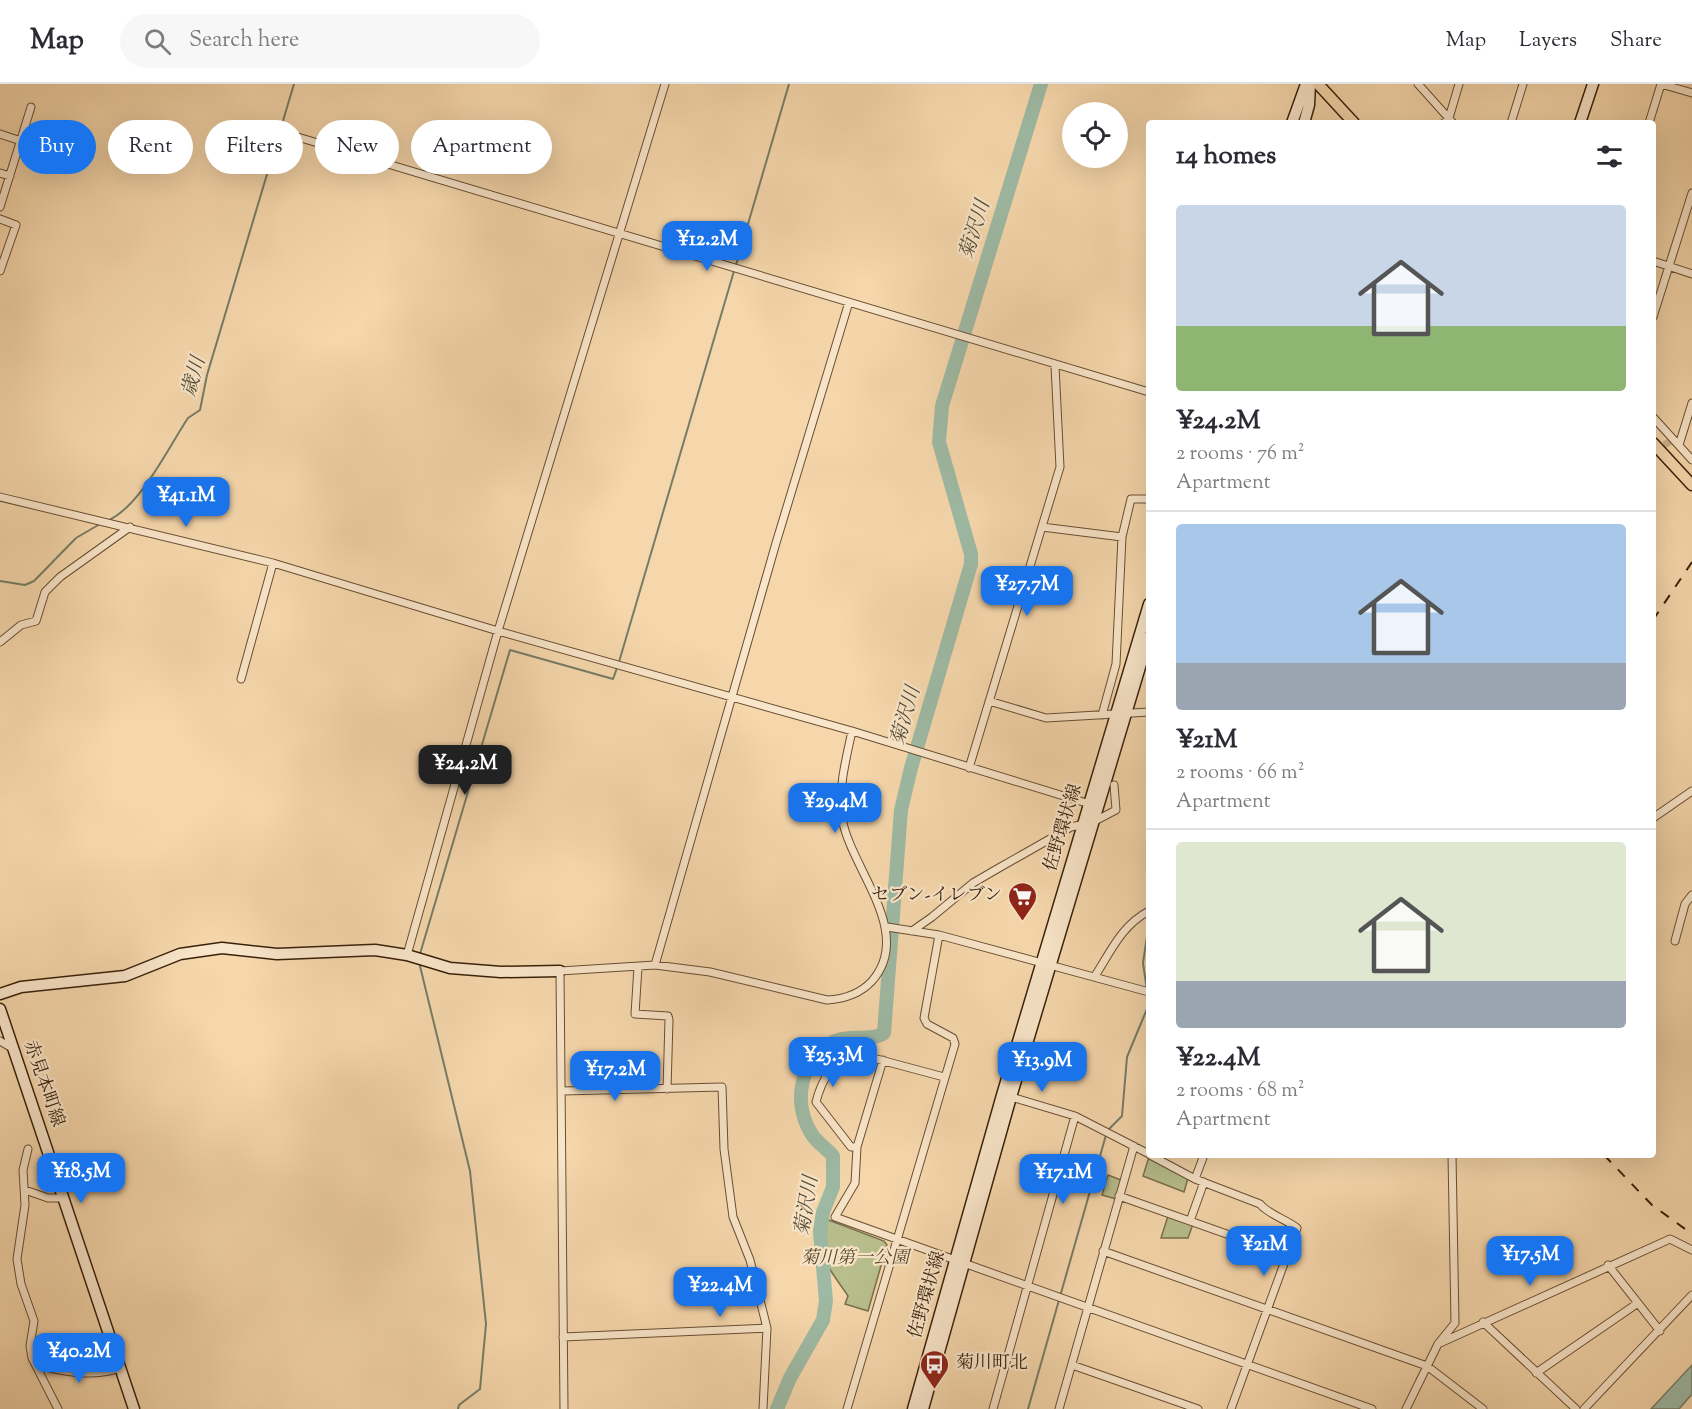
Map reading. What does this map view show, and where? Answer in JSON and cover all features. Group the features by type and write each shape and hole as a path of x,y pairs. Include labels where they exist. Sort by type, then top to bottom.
{"main road":[{"path":"1293,120 1308,84"},
{"path":"1305,120 1309,105 1308,84"},
{"path":"1318,84 1351,120"},
{"path":"1581,120 1593,84"},
{"path":"1656,446 1692,485"},
{"name":"佐野環状線","path":"923,1409 1006,1096 1121,714 1146,616"},
{"name":"佐野環状線","path":"1121,714 1146,645"},
{"path":"0,994 21,987 125,976 180,954 222,948 301,954 357,949 407,955 450,968 501,972 560,971"},
{"name":"赤見本町線","path":"0,1009 134,1409"},
{"name":"佐野環状線","path":"913,1409 960,1263"}],"street":[{"path":"407,955 498,631 665,84"},
{"path":"1418,84 1448,120"},
{"path":"1449,120 1459,84"},
{"path":"1512,120 1523,84"},
{"path":"1650,120 1661,84 1692,93"},
{"path":"28,120 32,107"},
{"path":"0,134 18,140"},
{"path":"303,139 1055,366 1146,391"},
{"path":"0,207 18,151"},
{"path":"0,173 10,176"},
{"path":"1656,307 1692,193"},
{"path":"0,219 16,225 1,267"},
{"path":"1656,262 1692,274"},
{"path":"655,965 849,302"},
{"path":"969,768 1060,467 1055,366"},
{"path":"1674,442 1692,403"},
{"path":"1656,421 1692,460"},
{"path":"0,497 273,563 498,631 852,731 1093,805"},
{"path":"1102,715 1116,664 1122,537 1131,499 1146,499"},
{"path":"0,642 21,625 36,621 45,592 60,577 130,527"},
{"path":"1042,527 1122,537"},
{"path":"241,679 273,563"},
{"path":"989,700 1046,718 1146,712"},
{"path":"564,1409 560,971 655,965 710,972 827,1000 841,999 858,993 876,976 886,953 887,927 843,819 842,783 852,731"},
{"path":"912,931 973,883 1071,827 1088,823 1116,810 1114,785"},
{"path":"1656,816 1692,791"},
{"path":"1675,941 1685,904 1692,895"},
{"path":"1095,976 1117,938 1138,916 1146,912"},
{"path":"887,927 939,934 1146,991"},
{"path":"847,1409 955,1040 927,1024 924,1018 939,934"},
{"path":"638,967 635,1014 668,1016 669,1020 667,1089"},
{"path":"0,1041 14,1050"},
{"path":"857,1147 851,1147 846,1143 816,1102 820,1085 837,1064 852,1054 944,1077"},
{"path":"883,1060 857,1147 855,1183 835,1217 1372,1409"},
{"path":"562,1091 722,1087 724,1149 733,1217 750,1260 767,1328 763,1409"},
{"path":"1006,1096 1075,1116 1146,1153"},
{"path":"993,1409 1075,1116"},
{"path":"1059,1409 1134,1146"},
{"path":"28,1149 23,1170 25,1190 17,1259 21,1284 34,1321 30,1346 32,1358 58,1409"},
{"path":"1156,1158 1195,1179 1260,1204 1264,1209 1297,1228 1265,1309 1231,1409"},
{"path":"1195,1179 1203,1158"},
{"path":"1406,1409 1437,1344 1455,1323 1452,1158"},
{"path":"1190,1221 1204,1182"},
{"path":"25,1190 48,1198 63,1198"},
{"path":"1119,1196 1286,1255"},
{"path":"1437,1344 1670,1239 1692,1250"},
{"path":"1103,1251 1427,1366 1483,1409"},
{"path":"1608,1265 1660,1331"},
{"path":"1584,1409 1692,1295"},
{"path":"1536,1373 1638,1303"},
{"path":"1483,1322 1576,1409"},
{"path":"563,1337 767,1328"},
{"path":"37,1364 55,1370 97,1373 120,1368"},
{"path":"1072,1365 1198,1409"}],"green space":[{"path":"1149,1158 1151,1158 1188,1178 1184,1192 1143,1176"},
{"path":"1108,1175 1121,1180 1116,1199 1102,1195"},
{"path":"1168,1216 1193,1224 1188,1238 1161,1238"},
{"name":"菊川第一公園","path":"826,1219 884,1241 887,1245 868,1311 845,1304 848,1296 829,1268 823,1252 823,1232"}],"shaded area":[{"path":"1692,1365 1692,1394 1679,1409 1651,1409"}],"waterway":[{"name":"歳川","path":"107,521 119,514 142,490 188,418 200,410 207,375 294,84"},
{"path":"736,265 789,84"},
{"name":"菊沢川","path":"777,1409 790,1378 823,1320 826,1301 820,1232 823,1212 833,1187 833,1156 813,1136 805,1121 801,1095 803,1082 814,1058 835,1041 873,1037 884,1033 901,810 911,768 971,564 971,554 939,442 942,406 1041,84"},
{"path":"619,662 734,271"},
{"name":"歳川","path":"0,581 25,585 34,581 76,538 100,524"},
{"path":"420,954 510,650 613,679 617,668"},
{"path":"1146,943 1143,963 1146,984"},
{"path":"419,962 470,1171 486,1324 480,1389 459,1405 458,1409"},
{"path":"1108,1130 1122,1116 1127,1057 1146,1011"},
{"path":"1028,1409 1106,1135"}],"tunnel":[{"path":"1656,449 1671,441"}],"railway":[{"path":"1656,616 1692,562"},
{"path":"1607,1158 1652,1205 1692,1234"}],"place":[{"name":"セブン-イレブン","path":"1023,922"},
{"name":"菊川町北","path":"935,1390"}]}
